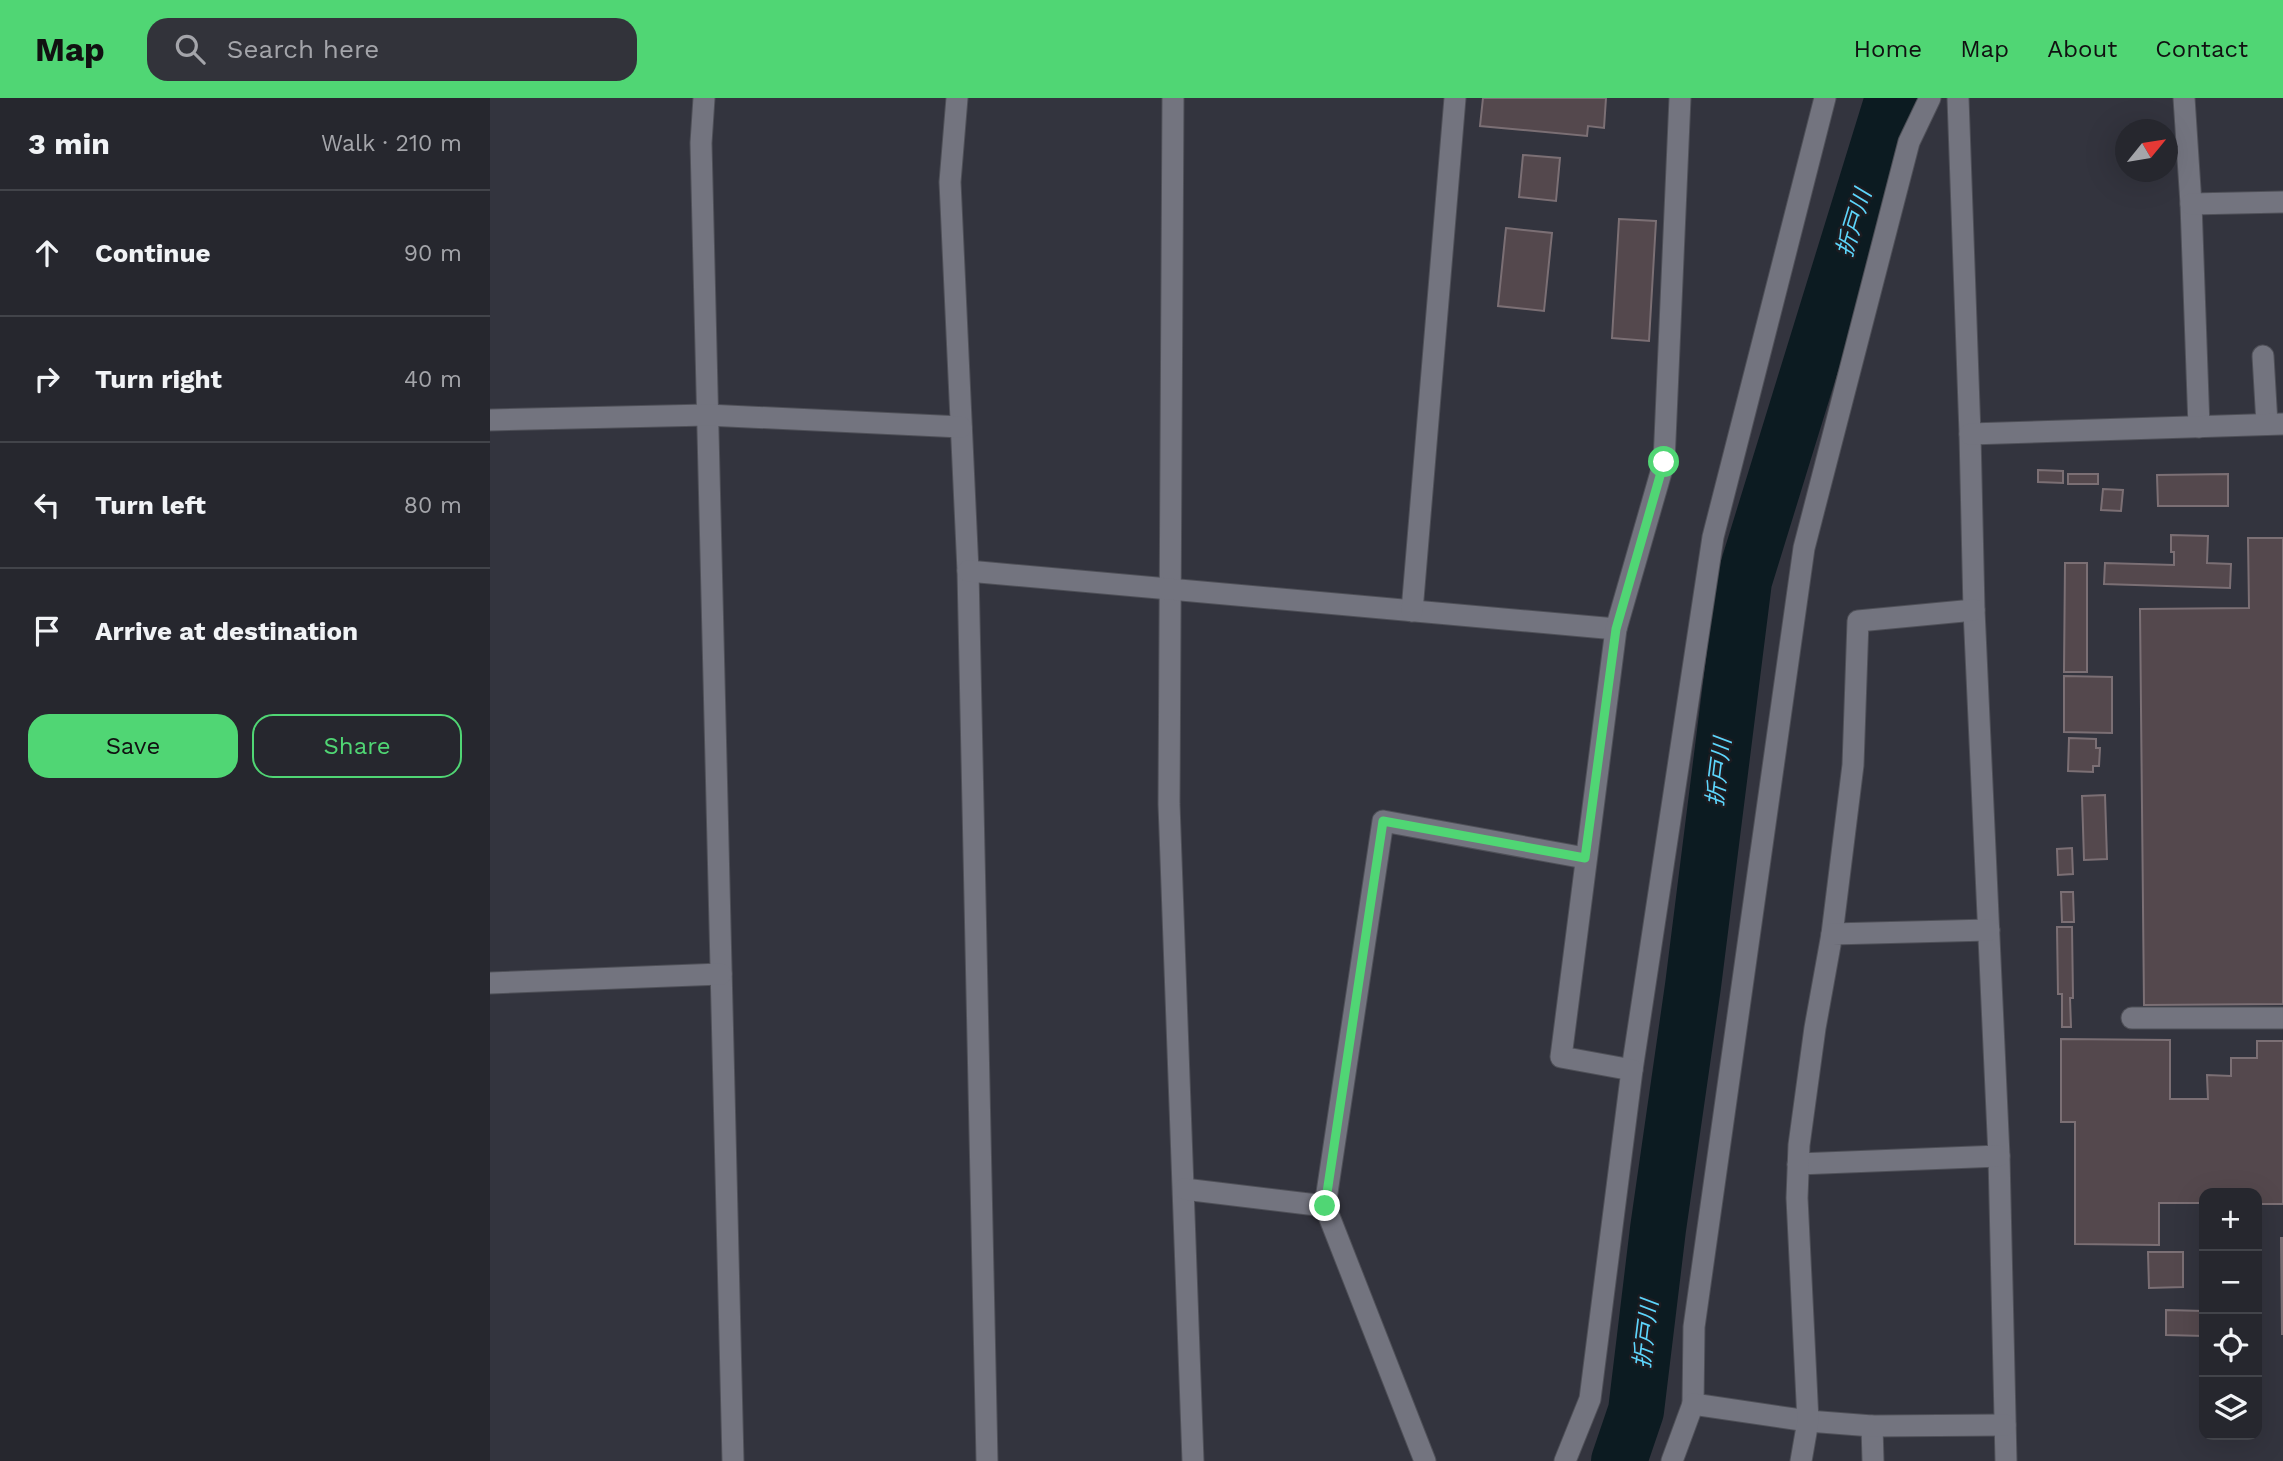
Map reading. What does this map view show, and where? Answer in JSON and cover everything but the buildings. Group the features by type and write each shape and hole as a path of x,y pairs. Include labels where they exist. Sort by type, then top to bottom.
{"street":[{"path":"704,98 701,143 733,1461"},
{"path":"957,98 950,182 968,571 987,1461"},
{"path":"1173,98 1169,804 1193,1461"},
{"path":"1412,611 1455,98"},
{"path":"1632,1070 1561,1056 1616,629 1664,462 1681,98"},
{"path":"1565,1461 1590,1399 1632,1070 1713,537 1825,98"},
{"path":"1672,1461 1693,1404 1695,1314 1804,548 1909,142 1930,98"},
{"path":"1958,98 1974,610 2000,1156 2007,1461"},
{"path":"2184,98 2191,204 2199,427"},
{"path":"2191,204 2283,202"},
{"path":"1970,434 2275,424 2263,356"},
{"path":"490,420 707,415 961,427"},
{"path":"968,571 1616,629"},
{"path":"1801,1461 1808,1421 1797,1198 1798,1164 1815,1028 1832,934 1853,765 1858,621 1974,610"},
{"path":"1425,1461 1325,1206 1383,821 1585,858"},
{"path":"1832,934 1989,930"},
{"path":"490,983 721,974"},
{"path":"2133,1018 2283,1018"},
{"path":"1798,1164 2000,1156"},
{"path":"1184,1189 1325,1206"},
{"path":"1693,1404 1808,1421 1872,1426 2005,1425"},
{"path":"1872,1426 1873,1461"}],"waterway":[{"name":"折戸川","path":"1619,1461 1636,1411 1744,581 1893,98"}],"route":[{"path":"1325,1206 1383,821 1585,858 1616,629 1664,462"}]}
